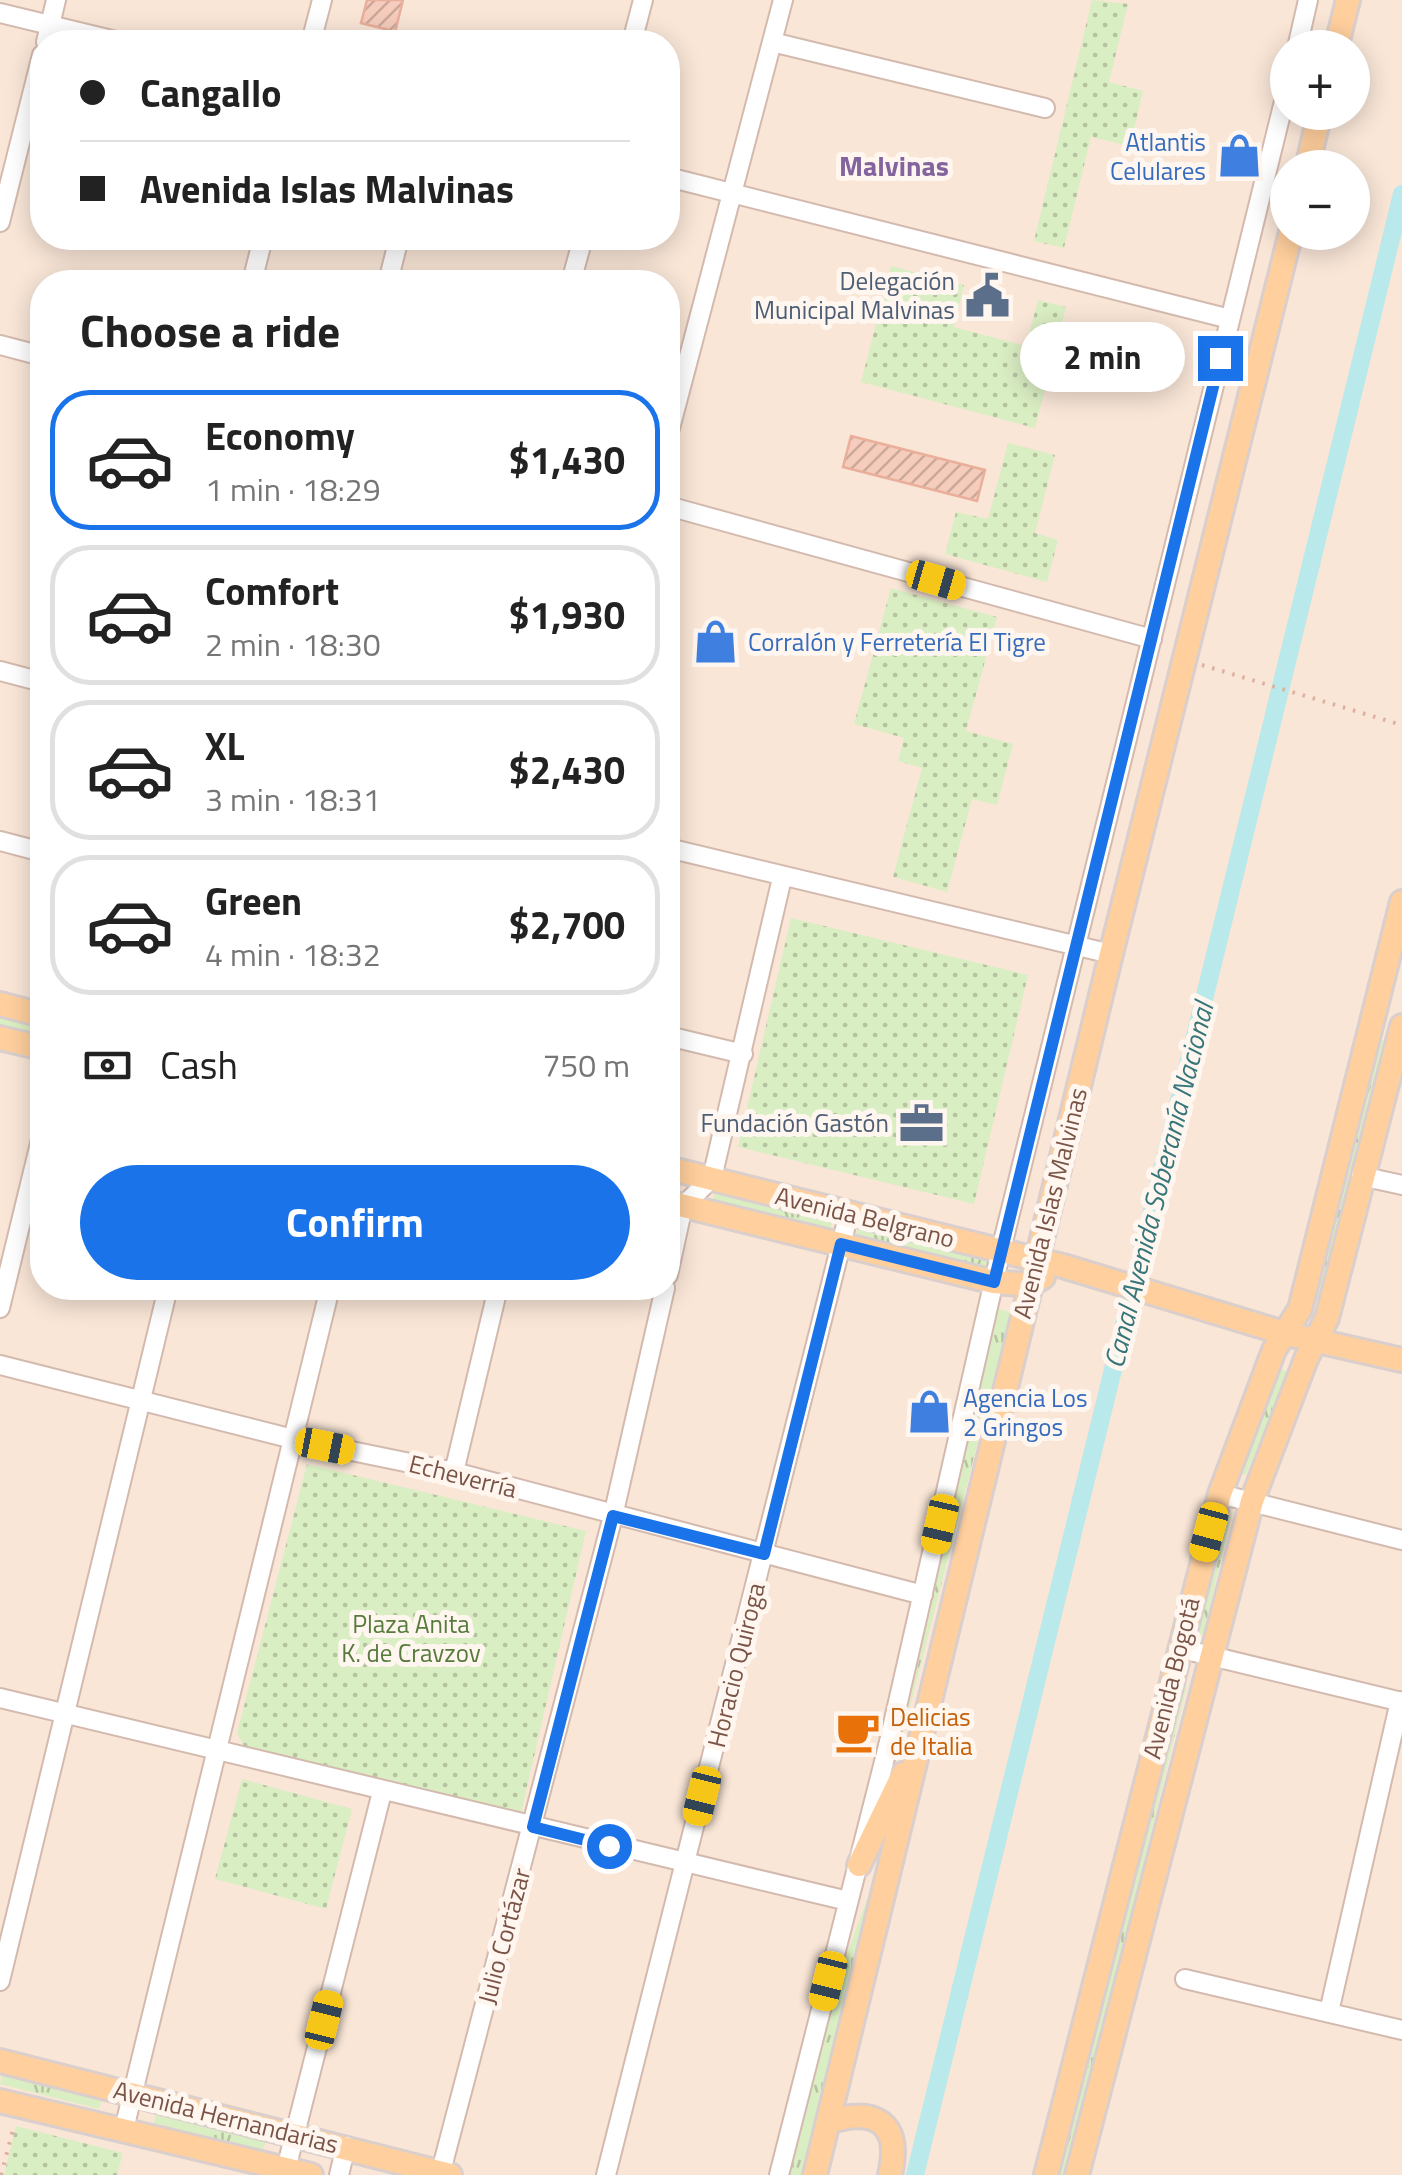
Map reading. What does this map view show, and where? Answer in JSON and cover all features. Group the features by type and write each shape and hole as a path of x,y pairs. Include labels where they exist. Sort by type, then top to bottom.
{"main road":[{"path":"1340,30 1348,0"},
{"name":"Avenida Islas Malvinas","path":"815,2175 1036,1259 1287,250"},
{"name":"Avenida Bogotá","path":"1046,2175 1220,1494 1274,1350 1300,1310 1402,902"},
{"path":"0,1004 30,1012"},
{"name":"Avenida Bogotá","path":"1078,2175 1252,1501 1327,1318 1402,1023"},
{"path":"0,1038 30,1045"},
{"name":"Avenida Belgrano","path":"680,1171 1063,1266 1172,1296 1286,1334 1402,1360"},
{"name":"Avenida Belgrano","path":"680,1205 994,1282 1030,1285"},
{"path":"1030,1285 1063,1266"},
{"path":"859,1866 924,1733"},
{"name":"Avenida Hernandarias","path":"0,2061 444,2174"},
{"name":"Avenida Hernandarias","path":"9,2104 310,2175"},
{"path":"828,2122 867,2114 878,2119 895,2153 890,2175"}],"street":[{"path":"49,30 56,0"},
{"path":"314,30 322,0"},
{"path":"635,30 643,0"},
{"path":"680,390 783,0"},
{"path":"1299,30 1302,1"},
{"path":"0,13 39,30"},
{"path":"772,42 1045,108"},
{"path":"0,222 30,103"},
{"name":"Avenida Islas Malvinas","path":"779,2175 859,1866 1001,1250 1277,130"},
{"path":"680,180 1230,318"},
{"path":"0,345 30,353"},
{"path":"680,509 1152,638"},
{"path":"0,671 30,679"},
{"path":"0,841 30,849"},
{"path":"680,851 1111,954"},
{"path":"680,1200 712,1178 782,878"},
{"path":"1376,1012 1402,1023"},
{"path":"680,1039 743,1054"},
{"path":"1361,1176 1402,1186"},
{"path":"0,1308 30,1184"},
{"name":"Horacio Quiroga","path":"606,2175 849,1213"},
{"path":"0,1981 165,1300"},
{"path":"124,2129 327,1300"},
{"path":"454,1472 495,1300"},
{"name":"Julio Cortázar","path":"444,2174 613,1516 662,1300"},
{"name":"Echeverría","path":"0,1365 293,1439 454,1472 924,1595"},
{"path":"1220,1494 1402,1540"},
{"path":"1178,1648 1401,1702 1329,2012"},
{"path":"0,1698 848,1902"},
{"path":"286,2169 382,1792"},
{"path":"1185,1979 1402,2030"},
{"path":"339,2175 346,2146"}],"path":[{"path":"1187,661 1304,692 1402,724"},
{"path":"1,2175 9,2104"}],"shaded area":[{"path":"0,0 1402,0 1402,2175 0,2175"}],"green space":[{"path":"1092,0 1128,4 1109,82 1143,91 1130,146 1091,137 1064,248 1034,241"},
{"path":"891,266 964,285 954,327 1026,346 1038,300 1066,307 1035,428 861,382"},
{"path":"1008,443 1055,455 1035,533 1058,540 1047,582 945,554 956,512 988,519"},
{"path":"891,588 997,617 966,731 1013,744 997,805 972,799 947,892 893,877 922,768 898,761 904,738 854,724"},
{"path":"791,918 1028,975 974,1204 738,1147"},
{"path":"0,1014 30,1021 30,1035 0,1027"},
{"path":"1378,1040 1387,1041 1322,1301 1310,1298"},
{"path":"716,1188 833,1218 830,1231 713,1201"},
{"path":"859,1223 989,1256 986,1269 856,1236"},
{"path":"998,1309 1011,1312 898,1754"},
{"path":"1278,1368 1288,1372 1246,1475 1236,1471"},
{"name":"Plaza Anita K. de Cravzov","path":"307,1464 586,1531 521,1813 247,1752 237,1733"},
{"path":"1222,1511 1231,1517 1203,1635 1192,1632"},
{"path":"1177,1684 1187,1685 1067,2175 1056,2175"},
{"path":"242,1779 352,1809 326,1909 215,1879"},
{"path":"876,1876 802,2175 790,2175 839,1974"},
{"path":"2,2074 102,2099 99,2109 0,2084"},
{"path":"156,2113 266,2140 263,2150 154,2123"},
{"path":"16,2126 123,2153 117,2175 4,2175"}],"building":[{"path":"367,0 403,0 396,30 361,23"},
{"path":"851,436 985,470 977,501 843,467"}],"waterway":[{"name":"Canal Avenida Soberanía Nacional","path":"915,2175 1402,194"}],"place":[{"name":"Atlantis Celulares","path":"1239,156"},
{"name":"Delegación Municipal Malvinas","path":"988,295"},
{"name":"Corralón y Ferretería El Tigre","path":"715,642"},
{"name":"Fundación Gastón","path":"922,1123"},
{"name":"Agencia Los 2 Gringos","path":"930,1412"},
{"name":"Delicias de Italia","path":"857,1731"}],"district":[{"name":"Malvinas","path":"894,165"}],"route":[{"path":"609,1846 533,1827 613,1516 764,1554 841,1244 994,1282 1220,358"}]}
